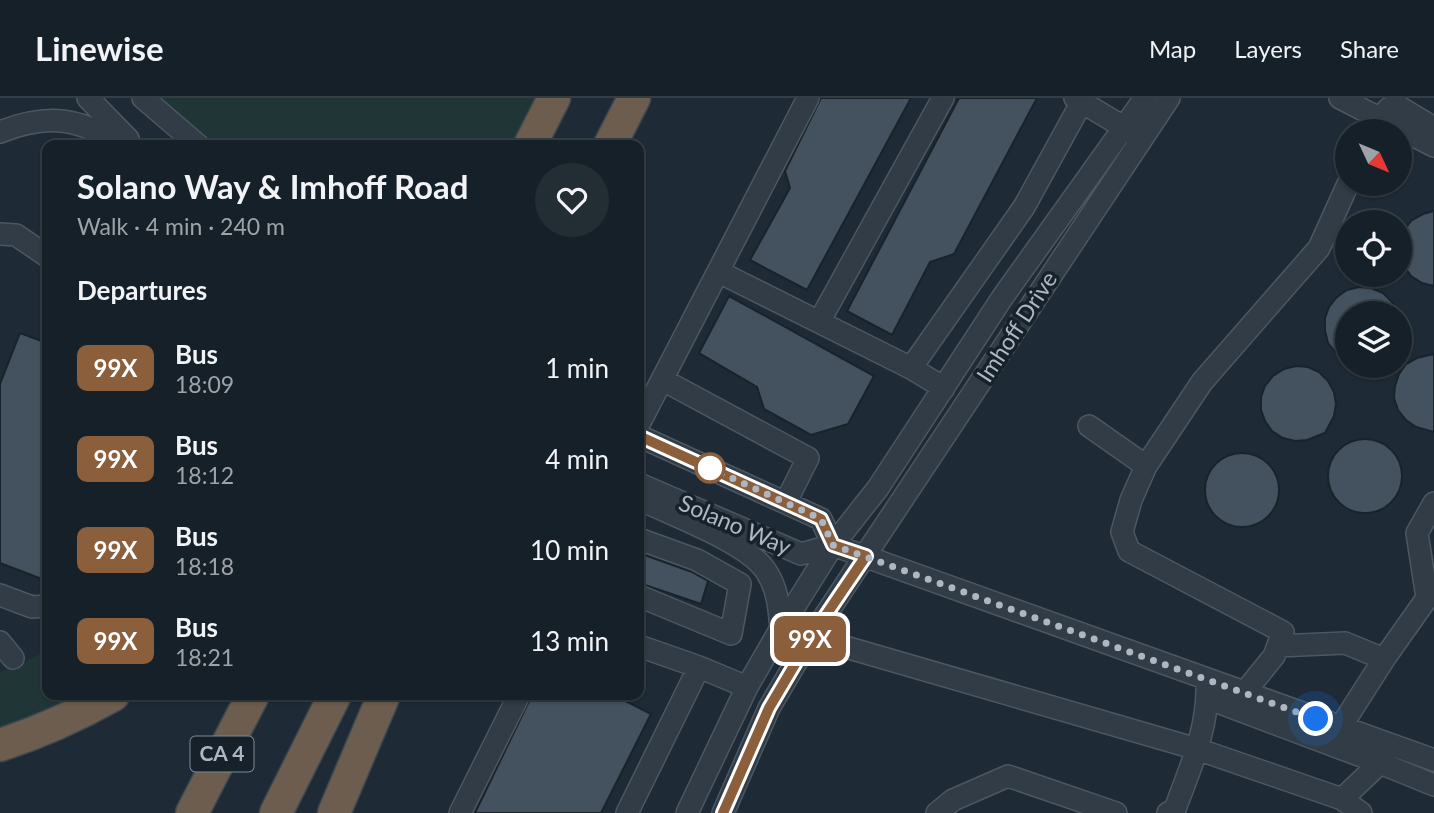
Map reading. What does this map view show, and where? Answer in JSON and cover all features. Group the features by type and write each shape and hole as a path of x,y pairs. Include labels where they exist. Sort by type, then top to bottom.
{"highway":[{"path":"613,140 634,98"},
{"path":"527,140 542,121"},
{"path":"0,745 40,732 104,700"},
{"name":"CA 4","path":"191,813 250,700"},
{"path":"276,813 332,700"},
{"path":"334,813 382,700"}],"street":[{"path":"88,98 129,140"},
{"path":"143,98 192,140"},
{"path":"644,415 808,98"},
{"path":"819,322 943,98"},
{"name":"Imhoff Drive","path":"687,813 747,687 780,628 833,545 878,488 1002,298 1145,98"},
{"name":"Imhoff Drive","path":"723,813 769,708 811,637 1169,98"},
{"path":"1340,98 1434,128"},
{"path":"911,368 1024,207 1080,99 1143,138"},
{"path":"1388,113 1434,146"},
{"path":"0,132 23,123 45,119 102,132 116,140"},
{"path":"1244,693 1273,656 1283,632 1129,551 1122,532 1131,500 1146,466 1202,382 1319,248 1343,196"},
{"path":"2,239 16,235 42,253"},
{"path":"719,272 911,368 944,388"},
{"path":"663,380 808,458 786,502"},
{"path":"1089,426 1146,466"},
{"name":"Solano Way","path":"644,438 821,519 833,545 801,554 644,486"},
{"path":"644,501 746,550 766,571 779,599 780,628"},
{"path":"1340,727 1427,598 1417,533 1434,503"},
{"path":"644,541 697,559 740,584 731,634 644,598"},
{"path":"833,545 1384,754 1434,760"},
{"path":"0,595 32,607 42,606"},
{"path":"811,637 1197,749 1342,799 1361,813"},
{"path":"1278,646 1345,643 1384,659"},
{"path":"644,648 747,687"},
{"path":"627,813 699,667"},
{"path":"1207,689 1244,693 1340,727 1434,785"},
{"path":"1173,812 1197,749 1208,710 1207,689"},
{"path":"460,813 516,700"},
{"path":"1342,799 1384,754"},
{"path":"937,813 953,800 1007,776 1116,813"}],"green space":[{"path":"143,98 554,98 525,140 192,140"},
{"path":"42,653 42,700 102,700 0,745 0,672"}],"building":[{"path":"821,98 911,98 807,290 750,260 790,188 785,171"},
{"path":"959,98 1037,98 954,254 930,262 892,335 847,311"},
{"path":"1434,211 1434,286 1412,277 1412,220"},
{"path":"1371,288 1383,293 1391,301 1335,301 1335,352 1328,343 1325,318 1329,307 1337,297 1347,290"},
{"path":"729,296 874,376 848,424 811,435 764,409 757,387 699,353"},
{"path":"20,333 42,341 42,579 0,563 0,384"},
{"path":"1434,354 1434,432 1416,427 1406,420 1398,410 1394,398 1398,378 1412,378 1412,361"},
{"path":"1296,366 1319,372 1334,392 1336,404 1334,416 1325,433 1307,440 1295,441 1272,431 1261,410 1261,397 1273,376"},
{"path":"1358,439 1372,439 1386,445 1396,455 1402,476 1400,490 1386,507 1372,513 1358,513 1344,507 1334,497 1328,483 1328,469 1334,455 1344,445"},
{"path":"1235,453 1249,453 1263,459 1273,469 1279,490 1277,504 1263,521 1249,527 1235,527 1221,521 1211,511 1205,497 1205,483 1211,469 1221,459"},
{"path":"644,555 692,572 708,581 701,604 644,585"},
{"path":"530,700 624,700 651,714 601,813 475,813"}],"bus line":[{"name":"99X","path":"644,438 821,519 833,545 866,556 811,637 769,708 723,813"}],"route":[{"path":"710,468 821,519 833,545 1316,719"}]}
